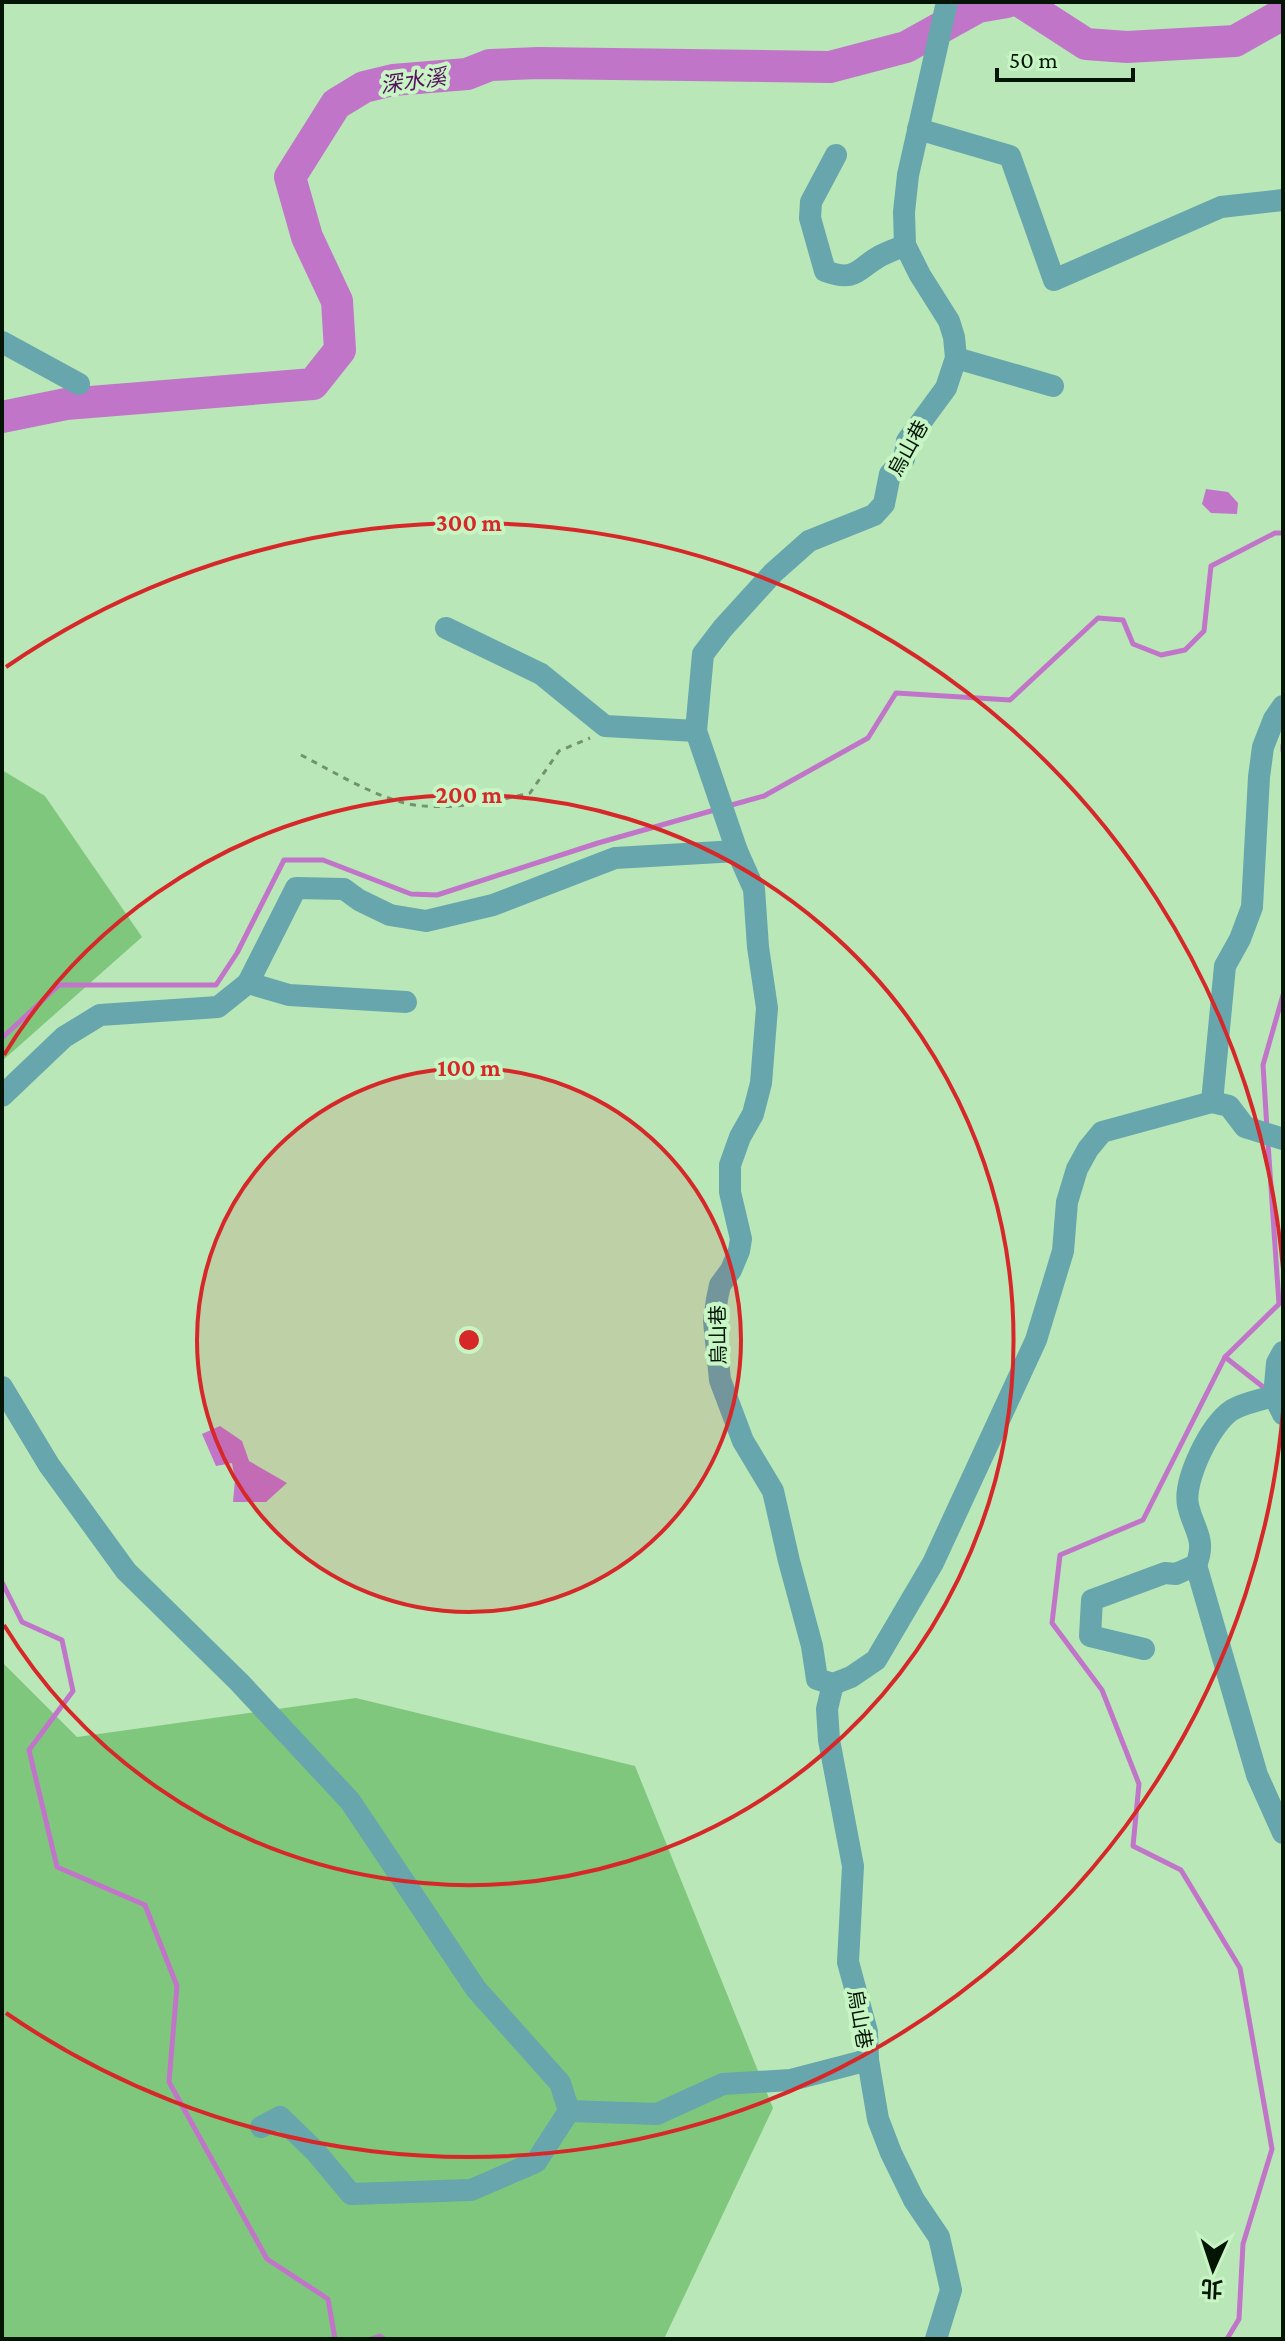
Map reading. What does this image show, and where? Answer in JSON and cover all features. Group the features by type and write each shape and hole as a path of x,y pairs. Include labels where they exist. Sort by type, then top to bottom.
{"street":[{"path":"947,2 907,187 905,245 949,321 956,358 1053,386"},
{"path":"918,129 1010,156 1054,280 1221,207 1283,200"},
{"path":"836,155 811,202 810,218 825,271 836,275 860,273 877,257 905,245"},
{"path":"2,342 79,384"},
{"name":"烏山巷","path":"696,731 703,654 773,573 809,541 855,525 874,515 884,504 890,474 904,459 907,441 946,388 956,358"},
{"path":"2,1096 64,1037 100,1015 218,1007 248,983 296,888 344,889 390,915 426,921 493,905 615,858 733,840 696,731 605,726 541,674 446,628"},
{"path":"1212,1102 1225,966 1240,939 1252,907 1263,747 1283,706"},
{"name":"烏山巷","path":"733,840 754,889 767,1008 761,1083 753,1114 730,1165 730,1192 741,1239 739,1251 720,1285 717,1299 714,1321 720,1380 743,1441 773,1491 812,1646 817,1679 833,1684 827,1709 829,1740 853,1866 854,1895 848,1962 867,2032 868,2060 878,2119 914,2200 939,2237 951,2290 936,2339"},
{"path":"248,983 289,995 406,1002"},
{"path":"833,1684 851,1677 876,1660 933,1563 1036,1340 1063,1251 1067,1202 1077,1169 1088,1149 1102,1132 1212,1102 1229,1106 1245,1127 1281,1139"},
{"path":"1283,1352 1277,1363 1279,1405 1232,1411 1212,1430 1189,1483 1187,1503 1200,1536 1201,1552 1196,1565 1257,1775 1283,1833"},
{"path":"2,1387 49,1465 126,1571 239,1682 350,1801 476,1989 560,2083 569,2111"},
{"path":"1144,1649 1090,1636 1092,1600 1196,1565"},
{"path":"569,2111 657,2114 723,2084 791,2080 868,2060"},
{"path":"261,2127 280,2117 315,2151 351,2194 471,2190 536,2162 569,2111"}],"path":[{"path":"301,755 361,787 404,804 431,806 497,802 530,793 559,751 588,740 605,726"}],"green space":[{"path":"2,770 45,796 142,937 2,1061"},
{"path":"2,1662 77,1737 356,1698 635,1766 773,2108 664,2339 2,2339"}],"shaded area":[{"path":"1206,489 1228,492 1238,503 1237,514 1211,513 1202,504"},
{"path":"220,1426 242,1441 249,1461 287,1483 266,1502 233,1502 235,1480 232,1463 216,1466 202,1434"}],"waterway":[{"name":"深水溪","path":"2,417 66,404 313,384 340,350 337,301 307,237 290,177 336,104 364,87 393,80 467,74 490,65 830,67 906,47 978,7 1007,2"},
{"name":"深水溪","path":"1021,2 1086,44 1127,47 1235,41 1283,14"},
{"path":"728,806 764,796 868,738 896,693 1010,700 1098,618 1123,620 1133,644 1161,655 1185,650 1204,631 1211,566 1275,533 1283,533"},
{"path":"1283,745 1283,751"},
{"path":"2,1038 59,985 216,985 237,953 284,860 323,860 411,894 437,895 598,843 718,809"},
{"path":"1267,1129 1263,1065 1283,995"},
{"path":"1267,1390 1225,1357 1279,1304 1268,1143"},
{"path":"1225,1357 1143,1520 1060,1555 1052,1623 1102,1690 1139,1784 1133,1846 1181,1870 1240,1968 1272,2149 1243,2244 1239,2319 1227,2339"},
{"path":"2,1582 22,1622 62,1640 73,1691 29,1750 57,1867 145,1905 177,1986 169,2082 267,2259 328,2299 335,2339"},
{"path":"371,2339 380,2336 384,2339"}]}
